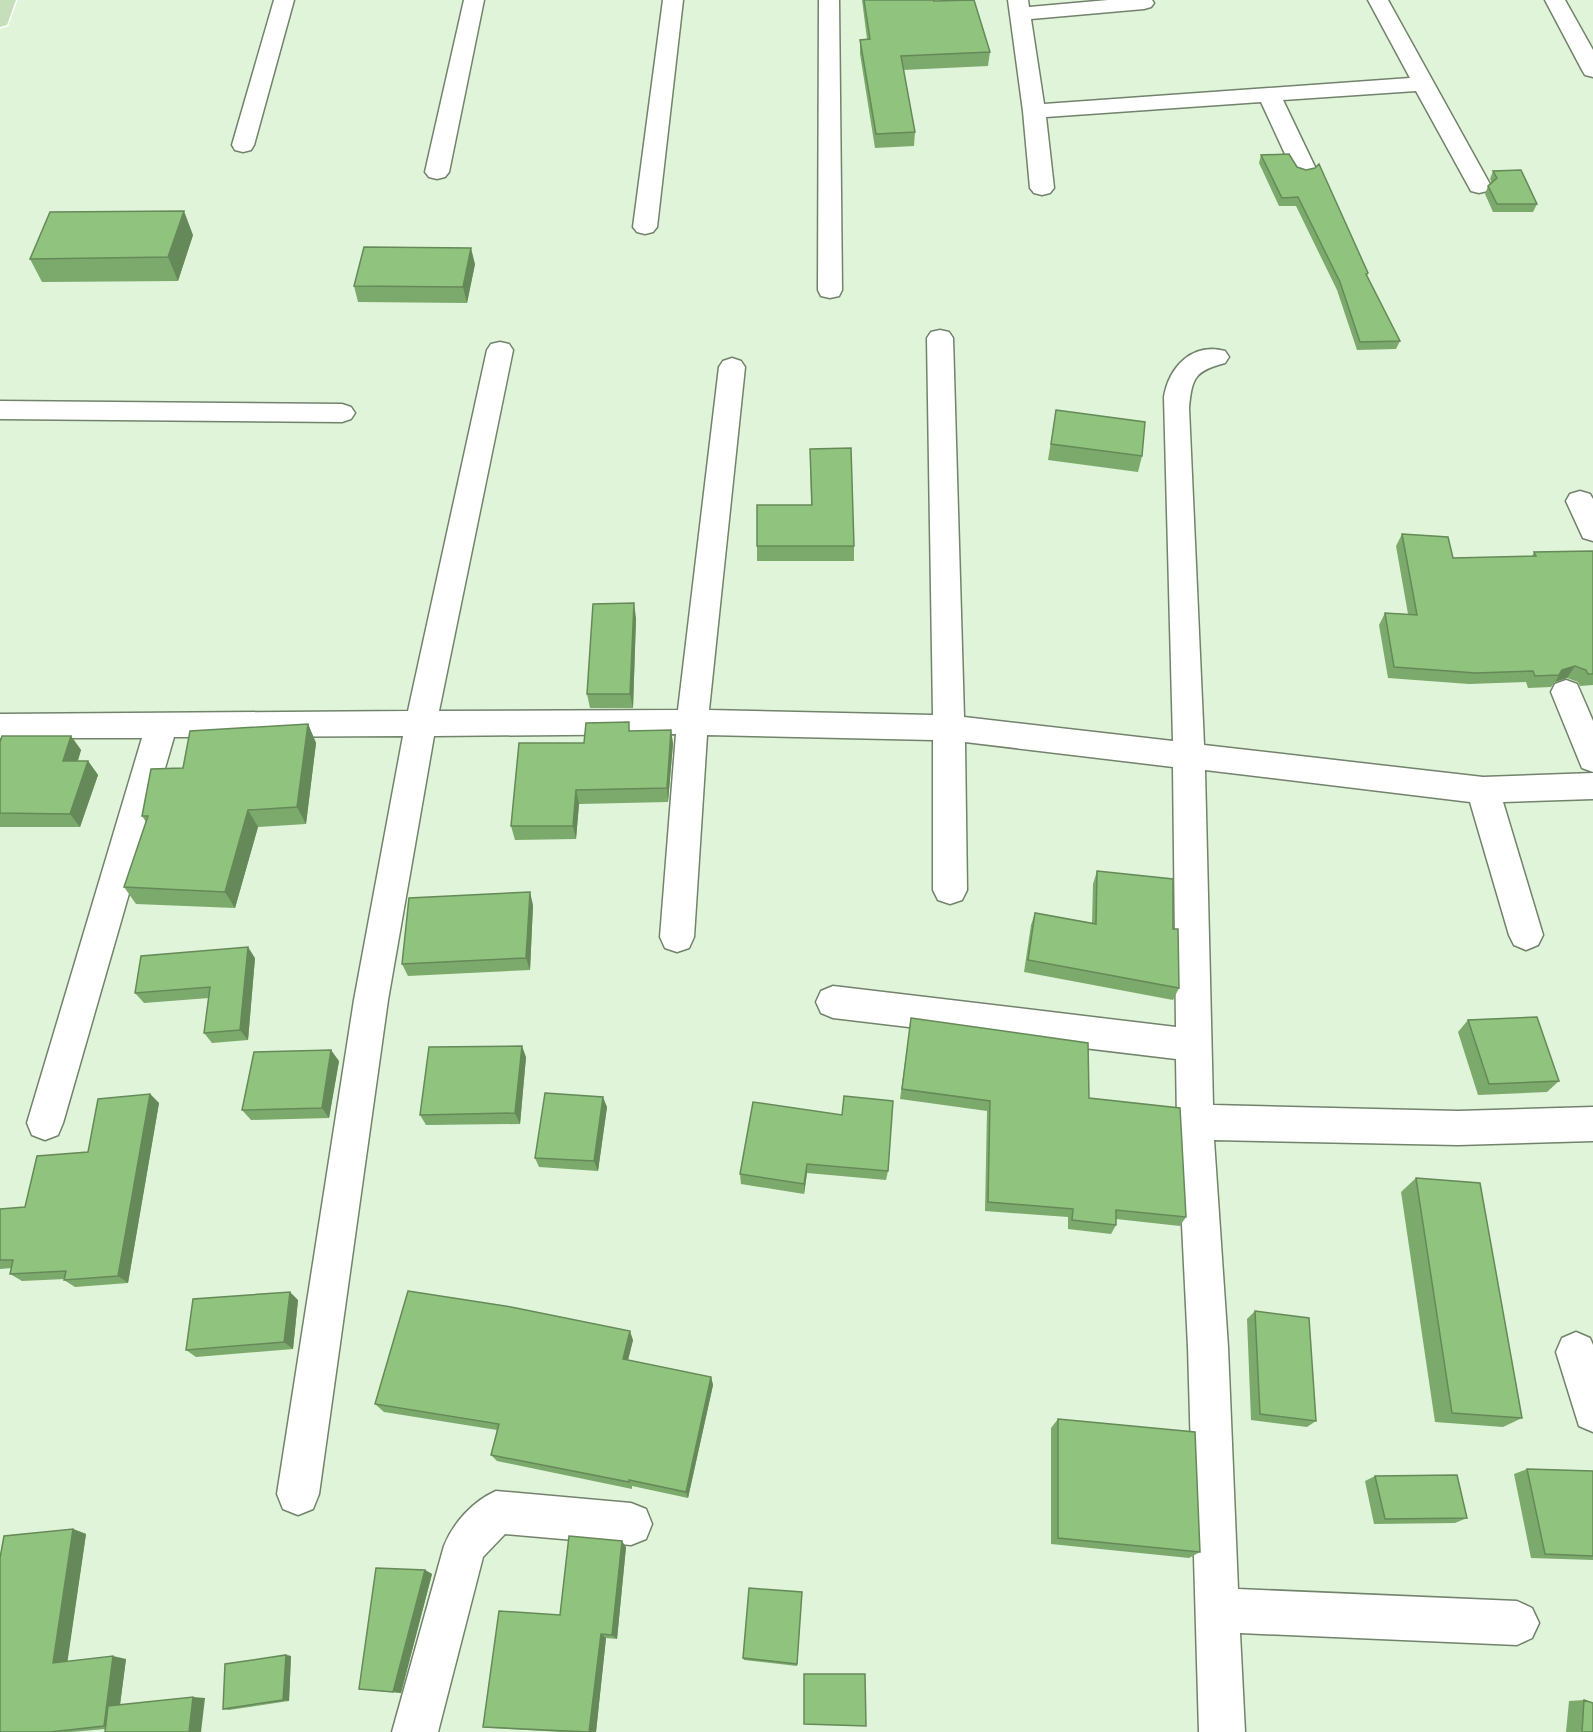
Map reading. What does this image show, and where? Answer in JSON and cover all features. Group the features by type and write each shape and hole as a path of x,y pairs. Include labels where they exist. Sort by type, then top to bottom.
{"main road":[{"path":"0,21 6,0"}],"street":[{"path":"243,145 284,0"},
{"path":"437,172 474,0"},
{"path":"645,227 673,0"},
{"path":"829,0 830,290"},
{"path":"1378,0 1479,186"},
{"path":"1555,0 1593,70"},
{"path":"1042,188 1020,7 1144,3"},
{"path":"1569,25 1593,25"},
{"path":"1034,111 1423,84"},
{"path":"1269,95 1304,170"},
{"path":"940,338 949,728 950,890"},
{"path":"298,1494 371,1000 421,723 500,351"},
{"path":"1216,357 1201,359 1192,365 1183,375 1177,388 1189,756 1195,1122 1208,1347 1222,1732"},
{"path":"677,937 692,722 732,368"},
{"path":"0,410 342,413"},
{"path":"1580,501 1593,531"},
{"path":"1566,692 1593,759"},
{"path":"0,726 161,727 692,722 949,728 1483,790 1593,786"},
{"path":"45,1123 161,727"},
{"path":"1483,790 1526,935"},
{"path":"834,1002 1193,1045"},
{"path":"1195,1122 1458,1128 1593,1124"},
{"path":"1576,1352 1593,1412"},
{"path":"415,1732 465,1546 496,1512 631,1524"},
{"path":"1217,1610 1517,1623"}],"building":[{"path":"864,0 974,0 990,52 901,56 915,132 876,134 860,40 870,39"},
{"path":"1289,154 1297,167 1306,170 1315,168 1319,164 1368,273 1366,274 1400,341 1360,342 1340,282 1298,197 1282,198 1261,155"},
{"path":"1521,170 1537,204 1497,204 1488,186 1497,178 1493,171"},
{"path":"184,211 168,257 30,259 50,212"},
{"path":"364,247 471,248 463,287 354,286"},
{"path":"1056,410 1145,422 1142,456 1051,444"},
{"path":"851,448 854,546 757,546 757,505 812,505 810,449"},
{"path":"1402,534 1448,537 1453,558 1536,556 1534,552 1593,551 1593,674 1588,674 1586,670 1575,666 1562,670 1559,675 1535,676 1533,671 1476,673 1394,667 1385,613 1417,615"},
{"path":"634,603 630,694 587,694 593,604"},
{"path":"629,722 629,731 671,730 667,788 576,790 573,826 511,826 519,743 584,743 586,723"},
{"path":"308,724 297,807 248,810 225,892 124,887 148,816 142,816 151,769 183,768 190,731"},
{"path":"2,736 71,736 63,761 88,761 70,814 0,813 0,742"},
{"path":"1097,871 1173,879 1173,929 1178,929 1179,988 1028,960 1035,913 1096,924"},
{"path":"530,892 526,958 402,964 409,898"},
{"path":"248,947 240,1030 204,1033 210,987 135,993 141,956"},
{"path":"1537,1017 1559,1081 1489,1084 1468,1020"},
{"path":"911,1018 1088,1043 1089,1098 1180,1108 1186,1217 1116,1210 1116,1225 1072,1220 1073,1209 988,1202 990,1101 902,1089"},
{"path":"522,1046 515,1113 420,1115 429,1047"},
{"path":"331,1050 322,1108 242,1110 254,1052"},
{"path":"545,1093 603,1097 594,1161 535,1158"},
{"path":"150,1094 118,1276 64,1280 66,1271 10,1274 13,1260 0,1260 0,1209 25,1207 37,1156 88,1152 98,1099"},
{"path":"844,1096 893,1101 888,1171 807,1164 804,1184 740,1174 753,1102 842,1115"},
{"path":"1416,1178 1480,1183 1522,1418 1452,1413"},
{"path":"408,1291 511,1307 630,1331 623,1359 711,1377 686,1492 491,1455 499,1424 375,1404"},
{"path":"290,1292 284,1342 186,1350 193,1299"},
{"path":"1255,1311 1309,1318 1316,1421 1260,1414"},
{"path":"1058,1419 1195,1432 1200,1552 1058,1538"},
{"path":"1527,1469 1593,1471 1593,1556 1545,1554"},
{"path":"1457,1475 1467,1518 1385,1519 1375,1476"},
{"path":"73,1529 53,1663 113,1656 104,1726 50,1732 0,1732 0,1558 4,1536"},
{"path":"569,1536 622,1541 612,1635 601,1634 589,1732 483,1727 499,1611 560,1615"},
{"path":"376,1568 425,1570 393,1692 359,1689"},
{"path":"749,1588 802,1592 797,1664 743,1658"},
{"path":"286,1655 283,1700 223,1709 225,1664"},
{"path":"804,1674 865,1674 866,1726 804,1724"},
{"path":"193,1697 189,1732 105,1732 108,1706"},
{"path":"1584,1700 1593,1703 1593,1732 1582,1732"}]}
